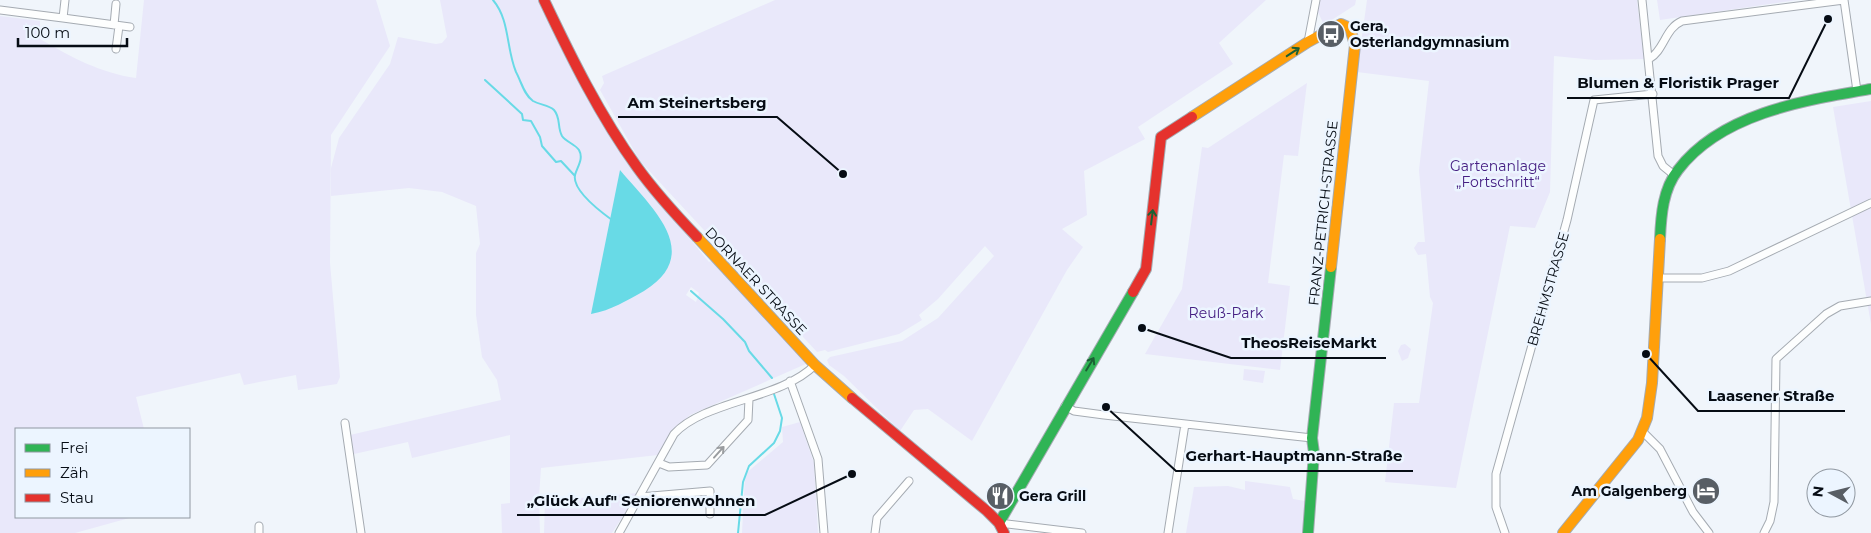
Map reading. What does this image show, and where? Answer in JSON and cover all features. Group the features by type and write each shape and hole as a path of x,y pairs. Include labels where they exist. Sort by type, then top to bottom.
{"main road":[{"name":"DORNAER STRASSE","path":"544,0 616,136 637,167 667,205 815,365 999,523 1004,533"},
{"name":"FRANZ-PETRICH-STRASSE","path":"1308,42 1341,24 1350,28 1355,45 1312,438 1314,453 1308,533"},
{"path":"999,523 1146,269 1162,137 1308,42"},
{"path":"1563,533 1643,432 1650,403 1663,205 1674,175 1687,158 1712,139 1757,116 1795,104 1871,89"}],"street":[{"path":"63,18 65,0"},
{"path":"1308,42 1316,0"},
{"path":"1642,0 1659,160 1674,175"},
{"path":"1649,59 1655,55 1671,28 1682,21 1844,0 1857,91"},
{"path":"116,4 116,49"},
{"path":"0,10 130,27"},
{"name":"BREHMSTRASSE","path":"1504,533 1496,507 1496,474 1567,220 1594,100 1653,94"},
{"path":"1658,278 1702,278 1729,271 1871,203"},
{"path":"1764,533 1770,521 1774,502 1776,359 1826,314 1840,306 1871,301"},
{"path":"619,533 674,434 684,423 749,399 790,381 805,374 815,365"},
{"path":"790,381 818,459 824,533"},
{"path":"659,463 669,467 707,465 748,420 749,399"},
{"path":"1065,406 1074,411 1312,438"},
{"path":"345,423 361,533"},
{"path":"1168,533 1185,424"},
{"path":"1643,432 1660,449 1688,504 1709,533"},
{"path":"875,533 877,518 909,481"},
{"path":"640,497 710,491 710,514"},
{"path":"999,523 1082,533"}],"green space":[{"path":"144,0 376,0 390,46 331,135 330,263 340,377 337,384 298,390 296,375 244,385 240,373 136,397 144,428 15,428 15,518 129,518 75,533 0,533 0,16 40,21 40,39 98,68 136,78"},
{"path":"440,0 539,0 576,74 627,163 709,262 711,261 808,363 690,415 668,437 658,455 541,468 539,497 540,533 502,533 501,504 510,503 510,435 412,458 408,442 354,454 350,435 501,400 497,380 482,357 476,315 476,253 480,244 476,206 442,192 409,188 331,196 331,168 339,138 390,64 398,37 436,44 442,43 447,37","holes":["691,287 699,293 696,302 686,295"]},
{"path":"775,0 1266,0 1219,43 1233,64 1138,127 1145,139 1084,171 1087,215 1062,229 1083,247 1067,270 972,441 928,409 914,410 900,431 844,376 829,365 827,360 830,357 902,341 938,318 994,256 985,246 938,299 919,315 922,320 899,334 828,352 825,350 817,352 640,161 600,90 604,83 602,76"},
{"path":"1320,0 1356,0 1355,5 1324,25 1317,10"},
{"name":"Gartenanlage „Fortschritt“","path":"1367,0 1637,0 1644,59 1595,60 1554,56 1550,192 1535,228 1510,226 1456,488 1385,482 1394,403 1419,403 1433,303 1430,297 1426,254 1418,255 1414,248 1418,242 1425,242 1419,170 1429,81 1357,72"},
{"path":"1657,0 1797,0 1660,20"},
{"name":"Reuß-Park","path":"1307,83 1298,156 1284,155 1268,283 1290,286 1280,370 1145,354 1182,289 1202,147 1208,148"},
{"path":"1871,101 1871,324 1833,107"},
{"path":"1405,344 1411,349 1408,358 1402,361 1398,351 1401,345"},
{"path":"1244,369 1265,371 1263,383 1243,380"},
{"path":"800,422 814,463 818,533 742,533 745,474 783,442 782,427"},
{"path":"1245,481 1290,487 1293,499 1311,502 1308,533 1186,533 1194,487 1228,486 1245,490"},
{"path":"638,493 612,533 544,533 545,501"}],"water":[{"path":"620,170 645,199 666,230 671,246 670,261 662,276 644,291 612,308 591,314"}],"waterway":[{"path":"493,0 502,16 513,63 525,92 533,101 554,110 562,136 577,148 580,153 580,160 575,175 578,187 588,200 612,220"},
{"path":"485,80 522,114 523,120 531,121 540,137 542,146 556,162 561,161 575,176"},
{"path":"691,291 723,319 745,342 749,351 772,378"},
{"path":"738,533 743,482 749,466 774,443 780,431 782,418 774,394"}],"traffic: fast":[{"path":"1660,239 1664,203 1673,177 1696,151 1717,135 1741,122 1766,112 1819,98 1871,89"},
{"path":"1308,533 1314,453 1312,438 1331,267"},
{"path":"999,523 1133,292"}],"traffic: slow":[{"path":"1192,117 1308,42 1341,24 1350,28 1355,45 1331,267"},
{"path":"697,237 815,365 852,398"},
{"path":"1563,533 1638,440 1647,418 1652,383 1660,239"}],"traffic: jam":[{"path":"544,0 587,86 623,148 658,194 697,237"},
{"path":"1133,292 1146,269 1161,137 1192,117"},
{"path":"852,398 987,511 999,523 1004,533"}],"place":[{"name":"Blumen & Floristik Prager","path":"1828,19"},
{"name":"Gera, Osterlandgymnasium","path":"1331,34"},
{"name":"Am Steinertsberg","path":"843,174"},
{"name":"TheosReiseMarkt","path":"1142,328"},
{"name":"Laasener Straße","path":"1646,354"},
{"name":"Gerhart-Hauptmann-Straße","path":"1106,407"},
{"name":"„Glück Auf\" Seniorenwohnen","path":"852,474"},
{"name":"Am Galgenberg","path":"1706,491"},
{"name":"Gera Grill","path":"1000,496"}]}
